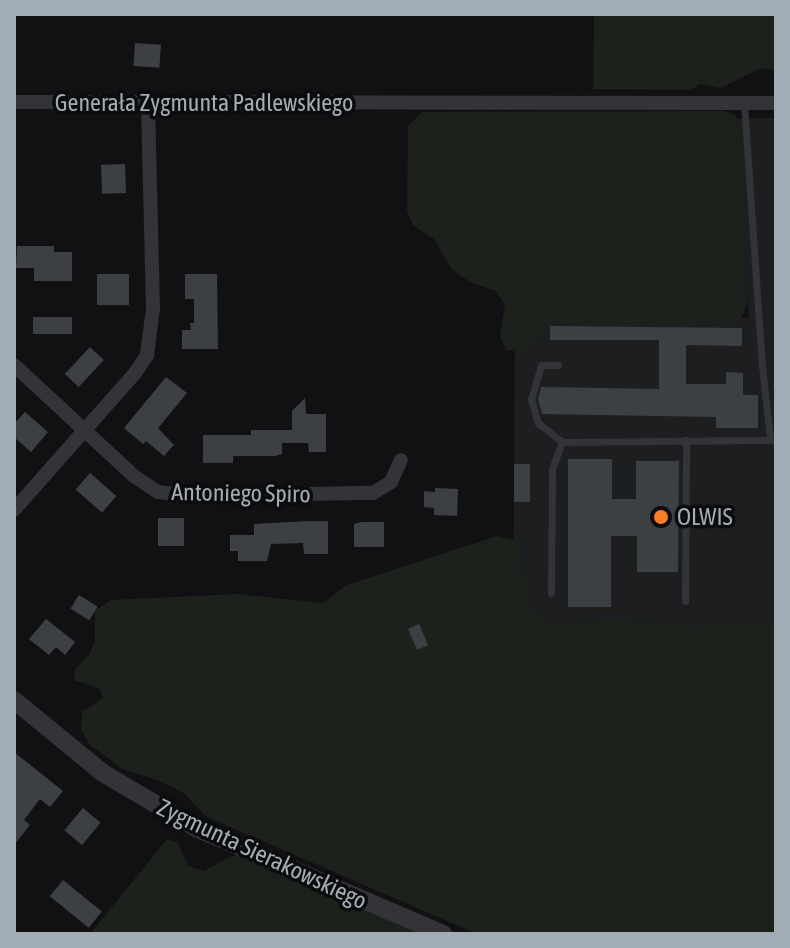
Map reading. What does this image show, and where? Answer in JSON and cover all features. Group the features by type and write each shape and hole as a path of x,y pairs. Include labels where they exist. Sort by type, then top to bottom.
{"street":[{"name":"Generała Zygmunta Padlewskiego","path":"14,102 776,103"},
{"path":"14,510 135,373 150,344 148,104"},
{"name":"Antoniego Spiro","path":"14,365 146,486 177,496 373,493 391,482 401,460"},
{"name":"Zygmunta Sierakowskiego","path":"14,700 103,773 196,828 443,934"}],"lane":[{"path":"558,365 541,365 531,399 538,423 562,442 773,440 744,103"},
{"path":"685,601 686,440"},
{"path":"551,593 552,469 562,442"}],"shaded area":[{"path":"594,14 776,14 776,76 773,70 761,68 721,88 700,84 690,90 593,89"},
{"path":"723,111 735,115 740,128 747,302 744,313 734,326 555,324 523,352 506,350 500,336 505,305 496,291 470,282 452,270 434,239 413,225 407,211 408,126 422,112"},
{"path":"776,118 776,623 513,643 515,323 749,318 731,119"},
{"path":"497,536 520,541 526,600 541,621 556,626 611,619 693,627 776,623 774,934 477,934 205,816 185,794 160,781 123,769 90,745 81,729 82,712 103,698 100,689 74,680 76,668 89,655 95,641 95,611 111,600 238,594 323,603 347,585"},
{"path":"167,839 178,843 188,866 204,871 231,856 245,854 421,934 90,934"}],"building":[{"path":"135,43 161,45 159,68 133,66"},
{"path":"125,164 126,193 102,194 101,165"},
{"path":"17,246 54,246 54,252 72,252 72,281 34,281 34,268 16,268"},
{"path":"97,274 129,274 129,305 97,305"},
{"path":"185,274 217,274 218,349 182,349 182,330 191,330 190,323 194,323 194,299 185,299"},
{"path":"33,317 72,317 72,334 33,334"},
{"path":"550,326 742,328 742,346 686,345 686,384 726,384 726,372 743,373 743,395 758,395 758,428 716,428 716,417 542,414 538,399 541,387 659,389 659,340 550,340"},
{"path":"90,347 104,360 79,387 65,374"},
{"path":"166,377 187,393 158,428 174,445 164,456 124,428"},
{"path":"305,398 306,414 326,414 326,452 309,452 308,443 282,443 282,454 275,456 233,456 233,463 203,463 203,435 251,435 251,430 292,430 292,411"},
{"path":"25,412 48,432 31,452 14,437 14,424"},
{"path":"568,459 612,459 612,499 636,499 636,461 679,461 678,572 637,572 637,536 611,536 611,607 568,607"},
{"path":"514,464 530,464 530,502 514,502"},
{"path":"90,473 116,496 102,513 76,490"},
{"path":"435,488 458,489 457,516 434,515 434,508 424,507 424,491 435,492"},
{"path":"158,518 184,518 184,546 158,546"},
{"path":"328,521 328,554 304,554 303,543 271,544 267,561 238,561 238,551 230,551 230,535 254,535 254,524"},
{"path":"384,522 384,547 354,547 354,524"},
{"path":"79,595 98,607 89,620 71,609"},
{"path":"46,619 75,642 65,655 56,647 49,655 29,639"},
{"path":"419,624 428,645 417,650 408,629"},
{"path":"14,752 63,791 50,807 40,799 24,820 30,825 14,845"},
{"path":"83,808 101,823 82,845 64,830"},
{"path":"63,880 102,911 89,928 50,896"}],"place":[{"name":"OLWIS","path":"661,517"}]}
